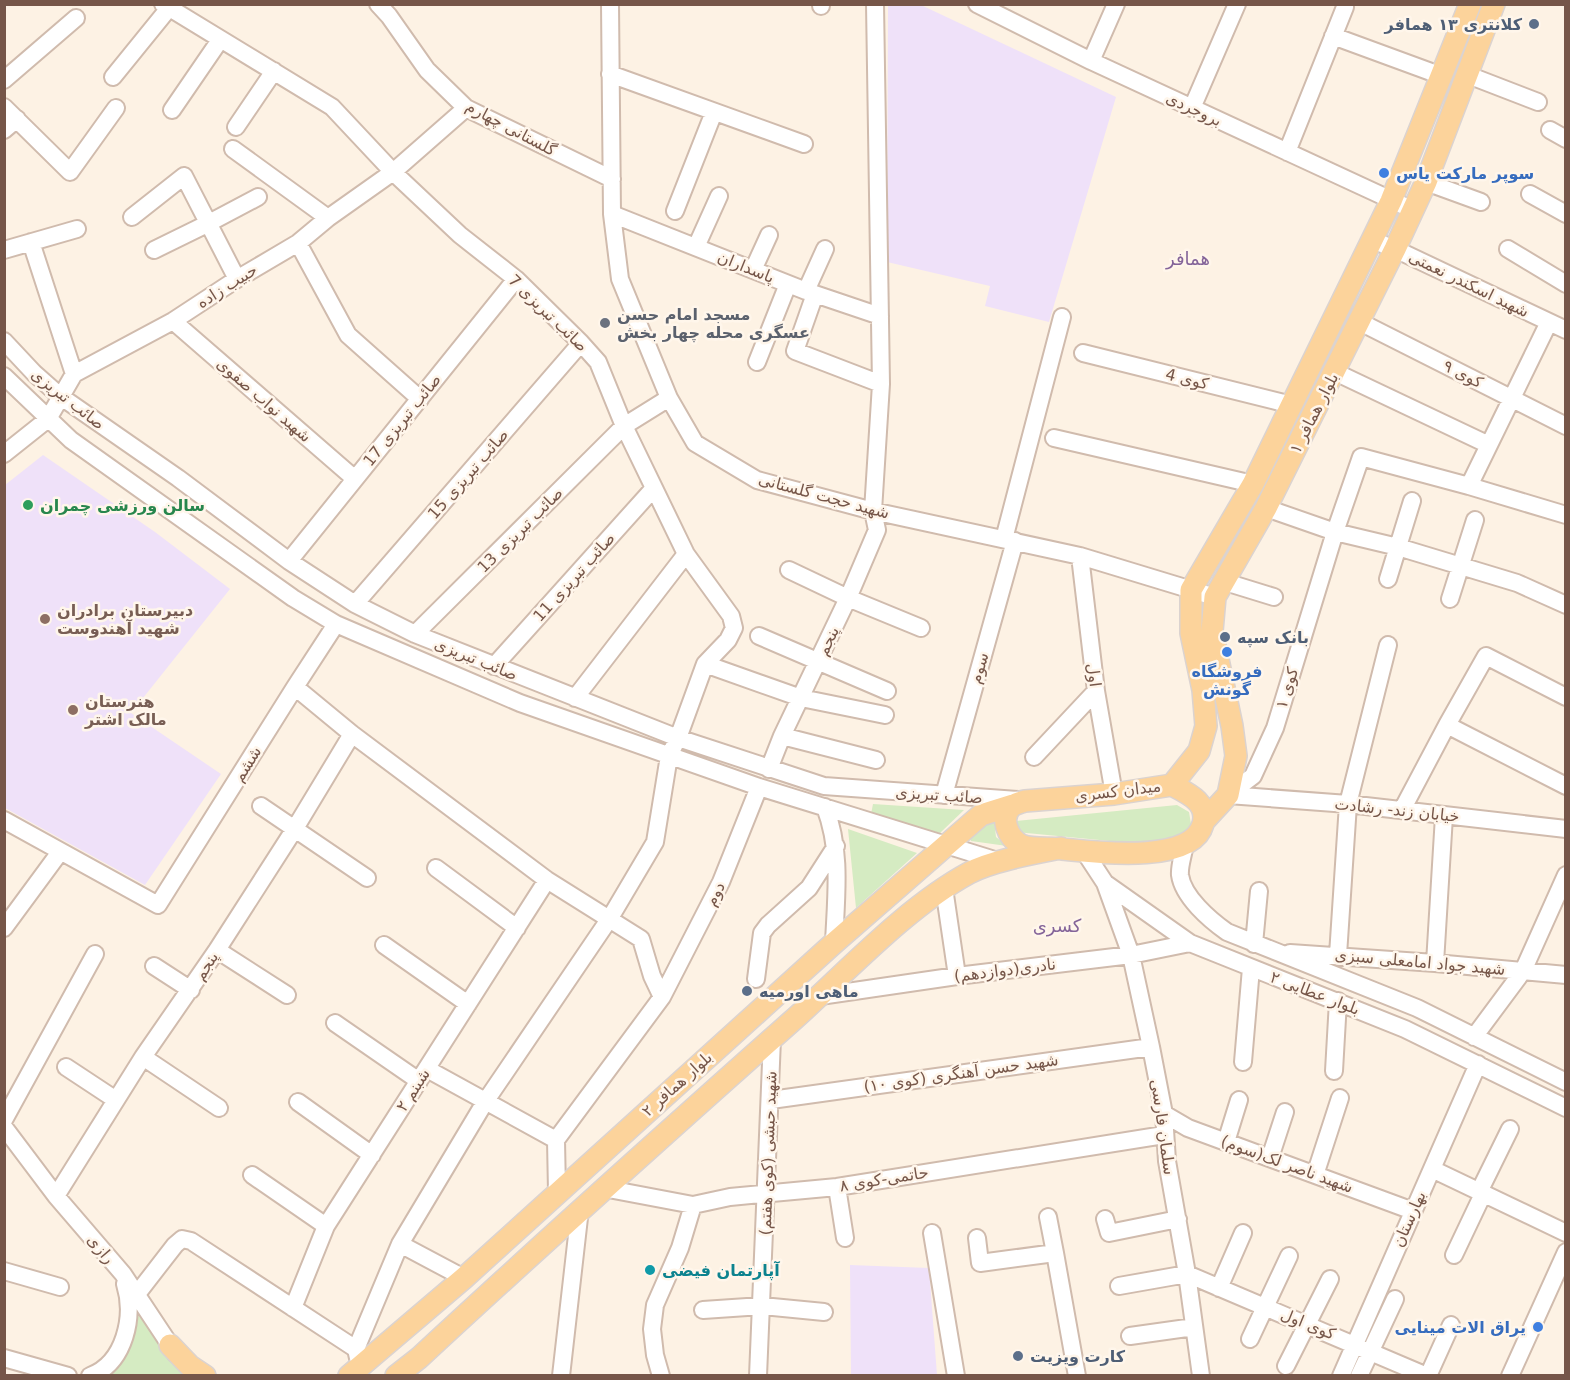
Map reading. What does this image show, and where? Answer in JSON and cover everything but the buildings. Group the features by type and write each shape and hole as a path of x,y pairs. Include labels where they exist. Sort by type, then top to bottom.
{"main road":[{"name":"بلوار همافر ۱","path":"1191,590 1253,484 1372,240 1470,4"},
{"name":"بلوار همافر ۱","path":"1228,795 1236,756 1212,631 1212,614 1219,589 1266,508 1395,249 1426,182 1494,4"},
{"path":"1172,785 1199,751 1206,726 1203,690 1191,633 1191,590"},
{"name":"میدان کسری","path":"1019,803 1114,794 1172,785 1192,795 1200,803 1204,811 1204,820"},
{"path":"1019,803 1006,818 1006,824 1014,840 1024,846 1084,852 1151,853 1185,843 1195,837 1202,829 1204,820 1228,795"},
{"name":"بلوار همافر ۲","path":"355,1364 464,1278 834,943 981,815 1019,803"},
{"name":"بلوار همافر ۲","path":"396,1376 419,1358 603,1188 820,996 893,928 944,888 971,872 1001,862 1061,848"},
{"path":"170,1345 190,1366 206,1376"},
{"path":"405,1376 419,1358"}],"street":[{"name":"گلستانی چهارم","path":"378,4 427,70 466,108 612,179"},
{"name":"شهید حجت گلستانی","path":"610,4 612,214 620,279 669,398 695,443 757,480 873,511 1080,556 1191,590 1219,589 1274,597"},
{"name":"پنجم","path":"769,769 877,530 873,511 881,384 875,4"},
{"path":"1092,61 1116,4"},
{"path":"1192,108 1237,4"},
{"path":"113,77 166,6"},
{"name":"صائب تبریزی 7","path":"166,6 332,107 393,172 460,235 516,279 581,343 598,362 624,426 686,554 732,616 734,628 728,640 705,664 678,738 669,756 655,842 609,918 485,1102 400,1244 355,1364"},
{"name":"بروجردی","path":"988,7 1092,61 1413,210"},
{"path":"1287,152 1345,7"},
{"path":"4,80 76,18"},
{"path":"1333,36 1442,76"},
{"path":"172,110 220,40"},
{"path":"236,127 274,71"},
{"path":"609,74 804,144"},
{"path":"1468,75 1538,102"},
{"path":"4,107 11,124 70,172 116,108"},
{"name":"حبیب زاده","path":"48,419 74,374 173,321 298,243 328,218 393,172 466,108"},
{"path":"675,211 714,112"},
{"path":"1550,130 1566,139"},
{"path":"233,149 328,218"},
{"path":"132,217 183,176 237,279"},
{"path":"1426,182 1481,202"},
{"path":"1530,194 1566,214"},
{"path":"154,250 258,196"},
{"path":"696,247 719,196"},
{"name":"پاسداران","path":"612,214 811,293 880,316"},
{"path":"4,250 77,229"},
{"path":"753,270 769,235"},
{"name":"شهید اسکندر نعمتی","path":"1372,240 1566,330"},
{"path":"31,242 74,374"},
{"path":"298,243 348,335 420,399"},
{"path":"825,249 795,351 881,384"},
{"path":"1508,249 1565,282"},
{"name":"صائب تبریزی 17","path":"289,561 516,279"},
{"path":"757,362 788,284"},
{"name":"سوم","path":"944,795 1010,540 1062,317"},
{"name":"شهید نواب صفوی","path":"173,321 355,479"},
{"name":"کوی ۹","path":"1360,322 1566,426"},
{"path":"1549,322 1469,486 1566,515"},
{"name":"صائب تبریزی 15","path":"355,604 581,343"},
{"path":"4,365 11,358 8,345"},
{"name":"صائب تبریزی","path":"8,345 33,373 60,396 178,478 289,561 355,604 415,634 678,738 824,786 1019,803"},
{"name":"کوی 4","path":"1083,353 1292,405"},
{"path":"1335,372 1490,445"},
{"name":"صائب تبریزی","path":"5,376 71,440 293,598 336,624 520,703 759,787 1001,862"},
{"path":"624,426 669,398"},
{"path":"71,440 71,429 77,421 87,418 92,420"},
{"path":"4,453 48,419"},
{"name":"صائب تبریزی 13","path":"415,634 624,426"},
{"path":"1054,438 1253,484"},
{"name":"کوی ۱","path":"1228,795 1253,776 1275,728 1335,532 1361,457 1469,486"},
{"name":"صائب تبریزی 11","path":"494,666 654,488"},
{"path":"1388,579 1412,501"},
{"path":"1266,508 1335,532 1506,579 1566,605"},
{"path":"1450,599 1475,520"},
{"path":"575,698 686,554"},
{"name":"اول","path":"1080,556 1096,691 1114,794"},
{"path":"789,570 848,598 921,628"},
{"name":"ششم","path":"60,852 158,905 336,624"},
{"path":"759,636 887,691"},
{"path":"1338,955 1348,804 1388,645"},
{"path":"1402,810 1486,656 1566,697"},
{"path":"705,664 801,698 885,716"},
{"path":"295,687 352,734 547,880 641,939 652,976 662,997"},
{"path":"1034,757 1096,691"},
{"path":"1447,724 1566,786"},
{"name":"پنجم","path":"56,1196 143,1057 191,990 294,830 352,734"},
{"path":"782,736 876,760"},
{"name":"دوم","path":"556,1140 662,997 721,882 759,787"},
{"path":"834,943 837,889 836,846 830,808 841,807 845,801 846,794 843,787"},
{"name":"خیابان زند- رشادت","path":"1228,795 1348,804 1566,829"},
{"path":"261,806 367,878"},
{"path":"1436,963 1444,816"},
{"path":"4,820 60,852 4,928"},
{"name":"بلوار عطایی ۲","path":"1185,843 1180,874 1184,887 1201,911 1227,932 1417,1008 1566,1082"},
{"path":"756,979 762,933 809,888 836,846"},
{"name":"بلوار عطایی ۲","path":"1084,852 1105,883 1190,943 1405,1029 1566,1108"},
{"path":"436,868 517,928"},
{"path":"1474,1037 1523,971 1565,877"},
{"name":"شبنم ۲","path":"293,1308 326,1226 547,880"},
{"name":"سلمان فارسی","path":"1105,883 1131,955 1151,1047 1164,1114 1164,1134 1201,1376"},
{"path":"944,888 957,976"},
{"path":"1254,944 1258,891"},
{"name":"نادری(دوازدهم)","path":"820,996 957,976 1131,955 1190,943"},
{"path":"384,945 468,1004"},
{"path":"217,950 287,995"},
{"name":"شهید جواد امامعلی سبزی","path":"1275,952 1338,955 1566,975"},
{"path":"4,1120 95,954"},
{"path":"154,966 191,990"},
{"path":"1243,1062 1251,968"},
{"path":"1334,1071 1338,1001"},
{"path":"1405,1029 1417,1008"},
{"path":"335,1023 423,1075 485,1102 556,1140 557,1192"},
{"name":"شهید حبشی (کوی هفتم)","path":"758,1376 772,1039"},
{"name":"شهید حسن آهنگری (کوی ۱۰)","path":"771,1100 1151,1047"},
{"path":"143,1057 219,1108"},
{"name":"بهارستان","path":"1341,1376 1478,1064"},
{"path":"66,1067 116,1100"},
{"path":"1315,1174 1340,1098"},
{"path":"1226,1142 1239,1100"},
{"path":"298,1102 372,1155"},
{"path":"1270,1158 1285,1112"},
{"name":"شهید ناصر لک(سوم)","path":"1164,1114 1188,1128 1413,1210"},
{"name":"رازی","path":"4,1127 56,1196 123,1274 190,1376"},
{"path":"1454,1255 1510,1129"},
{"name":"حاتمی-کوی ۸","path":"603,1188 693,1206 730,1197 837,1187 1164,1134"},
{"path":"1432,1169 1566,1233"},
{"path":"252,1174 326,1226"},
{"path":"837,1187 845,1238"},
{"path":"661,1376 655,1355 652,1329 655,1305 680,1248 693,1206"},
{"path":"561,1376 580,1209"},
{"path":"1048,1217 1077,1376"},
{"path":"1105,1219 1109,1233 1178,1219"},
{"path":"932,1233 956,1376"},
{"path":"1220,1287 1242,1233"},
{"path":"977,1238 980,1263 1055,1253"},
{"path":"137,1294 175,1245 182,1239 191,1241 293,1308 355,1364"},
{"path":"400,1244 464,1278"},
{"path":"1510,1376 1566,1252"},
{"path":"1250,1339 1289,1256"},
{"path":"4,1271 60,1287"},
{"path":"90,1376 107,1367 116,1355 128,1325 128,1292 123,1274"},
{"path":"1119,1286 1187,1275"},
{"name":"کوی اول","path":"1187,1275 1428,1376"},
{"path":"1286,1366 1330,1279"},
{"path":"1359,1376 1395,1299"},
{"path":"703,1310 762,1306 824,1312"},
{"path":"1428,1376 1451,1325"},
{"path":"1130,1336 1194,1327"},
{"path":"4,1358 68,1376"}],"shaded area":[{"path":"888,5 921,5 1116,97 1049,322 985,306 990,286 887,262"},
{"name":"هنرستان مالک اشتر","path":"43,455 155,532 230,589 131,713 221,774 145,885 5,808 5,485"},
{"path":"850,1265 929,1268 937,1375 851,1375"}],"green space":[{"path":"873,804 964,810 940,833 871,814"},
{"path":"1177,805 1189,812 1191,824 1186,834 1166,842 1110,841 1015,832 1015,821"},
{"path":"994,819 996,837 1007,846 971,841 969,834"},
{"path":"848,829 917,853 856,908"},
{"path":"137,1301 184,1375 108,1376 129,1342"}],"place":[{"name":"کلانتری ۱۳ همافر","path":"1534,24"},
{"name":"سوپر مارکت یاس","path":"1384,173"},
{"name":"مسجد امام حسن عسگری محله چهار بخش","path":"605,323"},
{"name":"سالن ورزشی چمران","path":"28,505"},
{"name":"دبیرستان برادران شهید آهندوست","path":"45,619"},
{"name":"بانک سپه","path":"1225,637"},
{"name":"فروشگاه گونش","path":"1227,652"},
{"name":"هنرستان مالک اشتر","path":"73,710"},
{"name":"ماهی اورمیه","path":"747,991"},
{"name":"آپارتمان فیضی","path":"650,1270"},
{"name":"یراق الات مینایی","path":"1538,1327"},
{"name":"کارت ویزیت","path":"1018,1356"}],"district":[{"name":"همافر","path":"1188,258"},
{"name":"کسری","path":"1057,925"}]}
